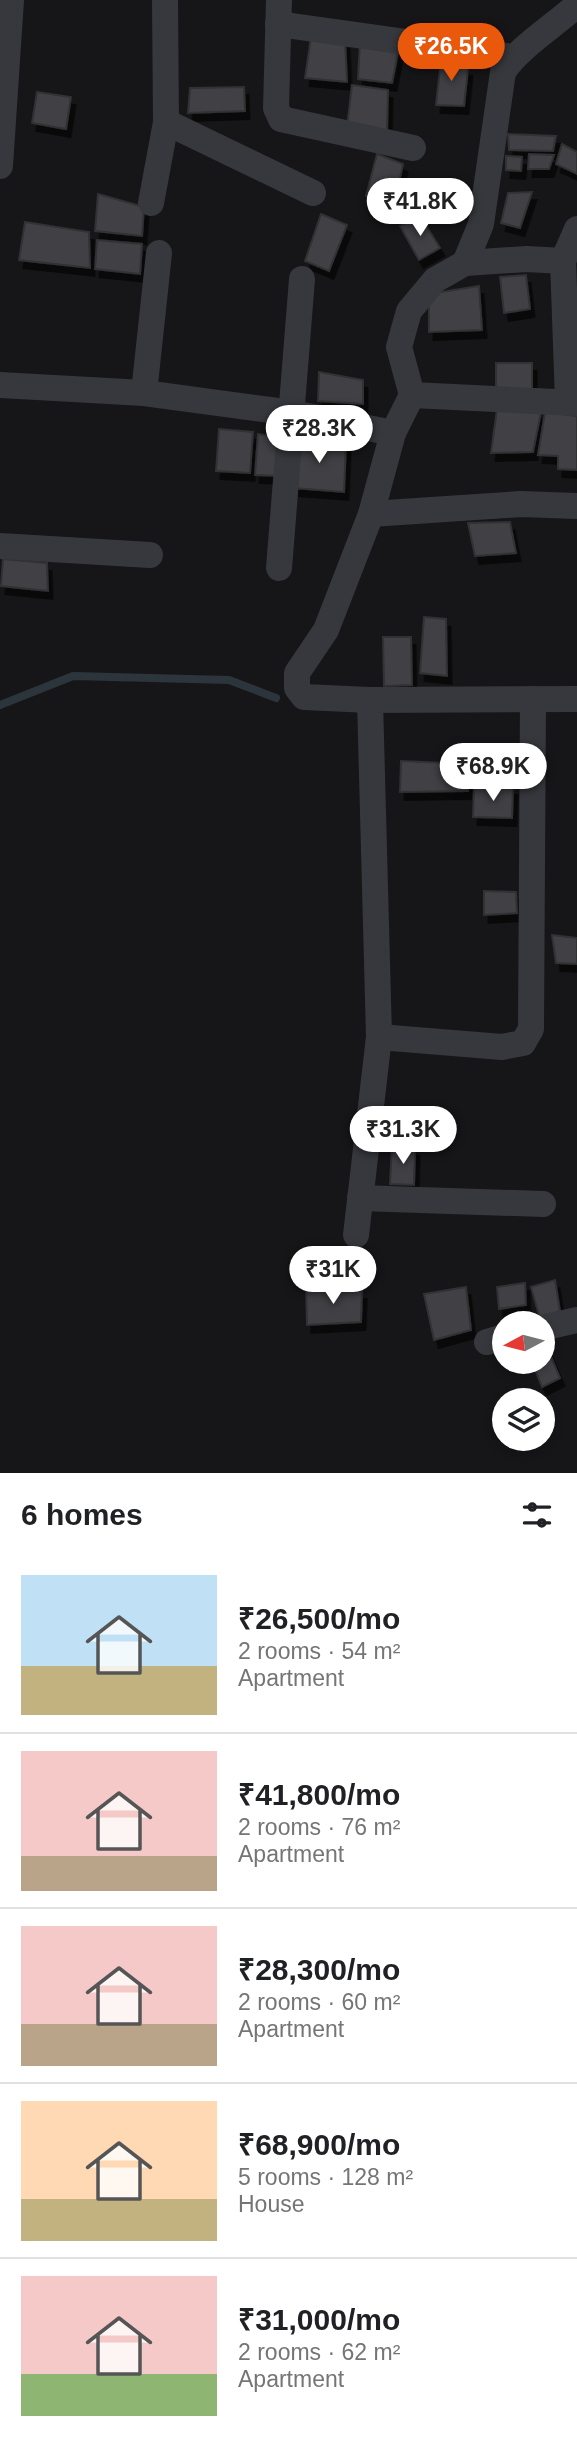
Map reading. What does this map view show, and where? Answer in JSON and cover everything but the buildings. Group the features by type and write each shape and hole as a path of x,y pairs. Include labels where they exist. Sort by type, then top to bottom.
{"street":[{"path":"0,166 3,55 11,0"},
{"path":"151,202 166,122 165,0"},
{"path":"465,263 481,224 503,72 512,57 537,41 577,5"},
{"path":"413,148 281,119 276,108 278,12 512,57"},
{"path":"166,122 313,193"},
{"path":"412,395 573,402 563,261 577,229"},
{"path":"144,393 159,253"},
{"path":"563,261 527,259 465,263 435,280 409,311 399,347 412,395 393,433 371,514 326,630 297,673 297,688 304,697 370,700 577,699"},
{"path":"279,568 302,279"},
{"path":"0,385 144,393 293,413 393,433"},
{"path":"371,514 521,504 577,506"},
{"path":"0,546 150,555"},
{"path":"379,1037 502,1047 523,1043 531,1029 533,699"},
{"path":"356,1235 379,1037 370,700"},
{"path":"360,1198 543,1204"},
{"path":"555,1325 577,1320"}],"waterway":[{"path":"0,705 73,676 229,680 276,698"}]}
